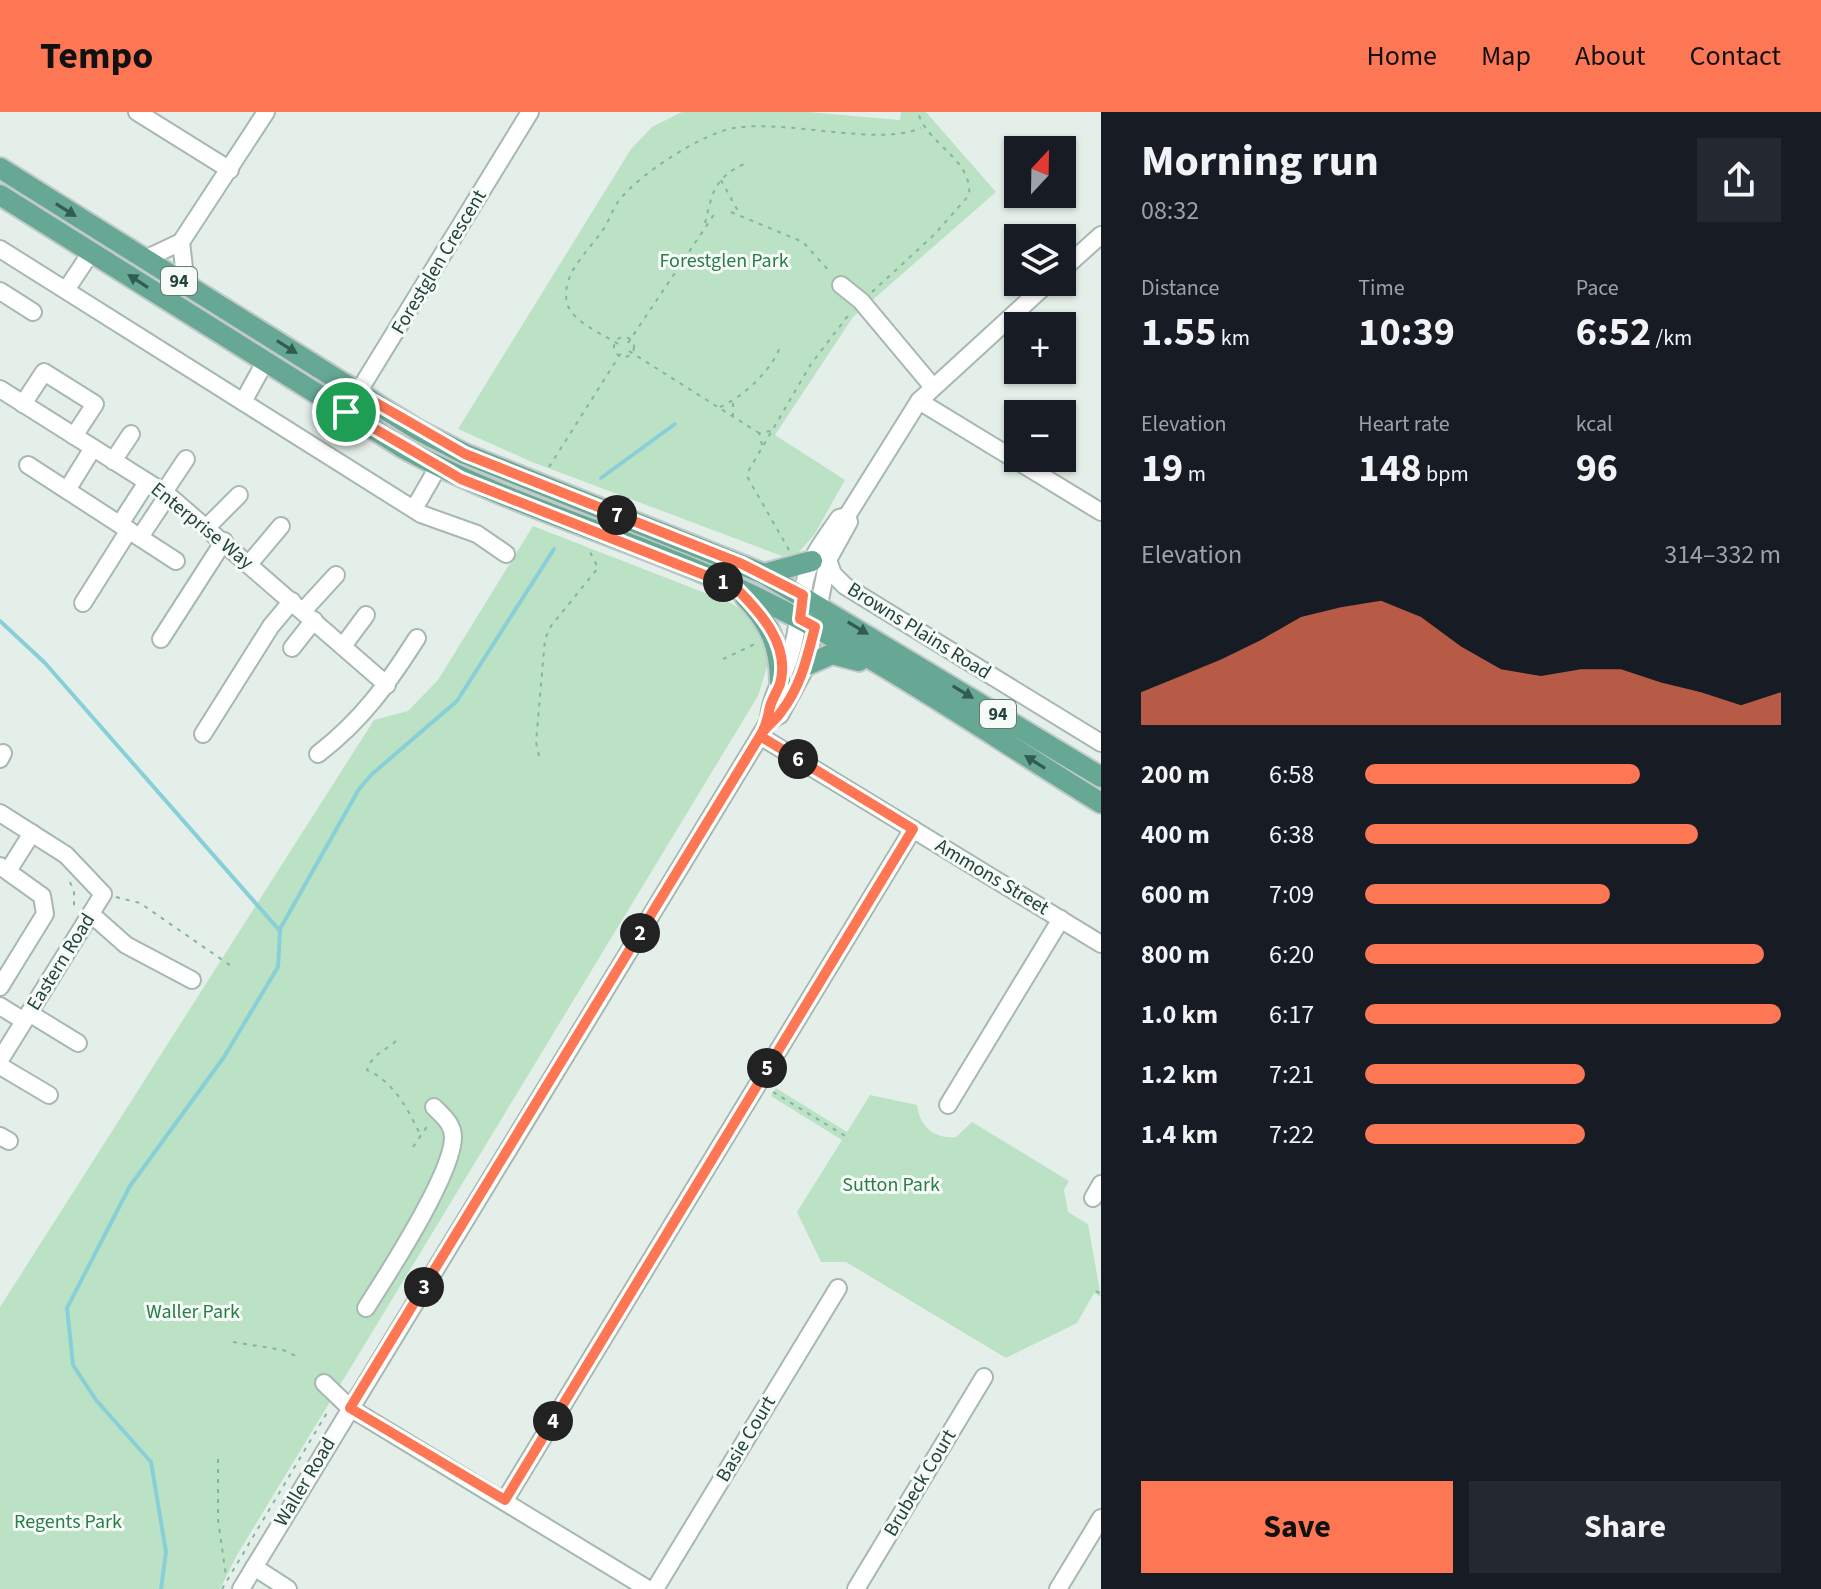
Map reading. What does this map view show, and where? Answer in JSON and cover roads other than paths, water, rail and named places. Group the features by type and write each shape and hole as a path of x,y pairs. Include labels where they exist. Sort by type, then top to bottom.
{"main road":[{"name":"Browns Plains Road","path":"0,168 359,393 465,454 764,574 1101,777"},
{"name":"94","path":"0,195 438,467 735,587 808,623 1101,803"},
{"path":"764,574 820,560"},
{"path":"735,587 762,615 774,636 780,655 780,682"},
{"path":"807,665 832,654 882,668"}],"street":[{"path":"137,112 230,170"},
{"path":"145,259 181,242 266,112"},
{"name":"Forestglen Crescent","path":"346,412 530,112"},
{"path":"1076,257 1101,235"},
{"path":"181,242 186,285"},
{"path":"0,249 414,509 477,534 506,554"},
{"path":"66,290 92,251"},
{"path":"841,285 861,301 933,387"},
{"path":"0,291 33,312"},
{"name":"Waller Road","path":"241,1589 769,721 780,715 807,665 811,600 820,560 839,518 847,516 919,401 1034,296"},
{"path":"243,402 265,362"},
{"path":"23,404 44,372 95,404 74,436"},
{"name":"Enterprise Way","path":"0,389 166,494 387,685"},
{"path":"919,401 1101,512"},
{"path":"113,461 131,434"},
{"path":"67,490 93,448"},
{"path":"83,603 130,530 166,494 186,459"},
{"path":"28,465 176,561"},
{"path":"414,509 438,467"},
{"path":"130,530 147,482"},
{"path":"207,527 239,495"},
{"path":"249,564 281,526"},
{"path":"161,639 224,541"},
{"name":"Browns Plains Road","path":"820,560 837,579 857,594 1101,743"},
{"path":"203,734 271,626 303,611 336,575"},
{"path":"292,648 303,611"},
{"path":"343,646 366,615"},
{"name":"Waller Road","path":"769,721 769,709 808,623"},
{"path":"318,754 352,728 387,685 417,638"},
{"name":"Ammons Street","path":"760,736 1101,944"},
{"name":"Eastern Road","path":"0,813 66,855 103,894 0,1063"},
{"path":"505,1500 913,829"},
{"path":"0,987 45,914 42,896 4,869 32,833"},
{"path":"91,914 126,945 192,980"},
{"path":"948,1105 1061,919"},
{"path":"0,1006 78,1043"},
{"path":"0,1063 49,1095"},
{"path":"366,1308 437,1186 453,1140 452,1129 437,1110"},
{"name":"Basie Court","path":"655,1589 838,1288"},
{"name":"Brubeck Court","path":"856,1589 984,1377"},
{"path":"324,1383 350,1408 648,1589"},
{"path":"1058,1589 1101,1518"},
{"path":"254,1567 288,1589"}],"waterway":[{"path":"601,478 675,424"},
{"path":"280,929 359,789 457,701 554,549"},
{"path":"0,621 45,663 280,931 278,967 224,1057 130,1186 67,1308 73,1365 96,1400 151,1462 166,1552 161,1589"}],"park label":[{"name":"Forestglen Park","path":"724,261"},
{"name":"Sutton Park","path":"891,1185"},
{"name":"Waller Park","path":"193,1312"},
{"name":"Regents Park","path":"68,1522"}]}
